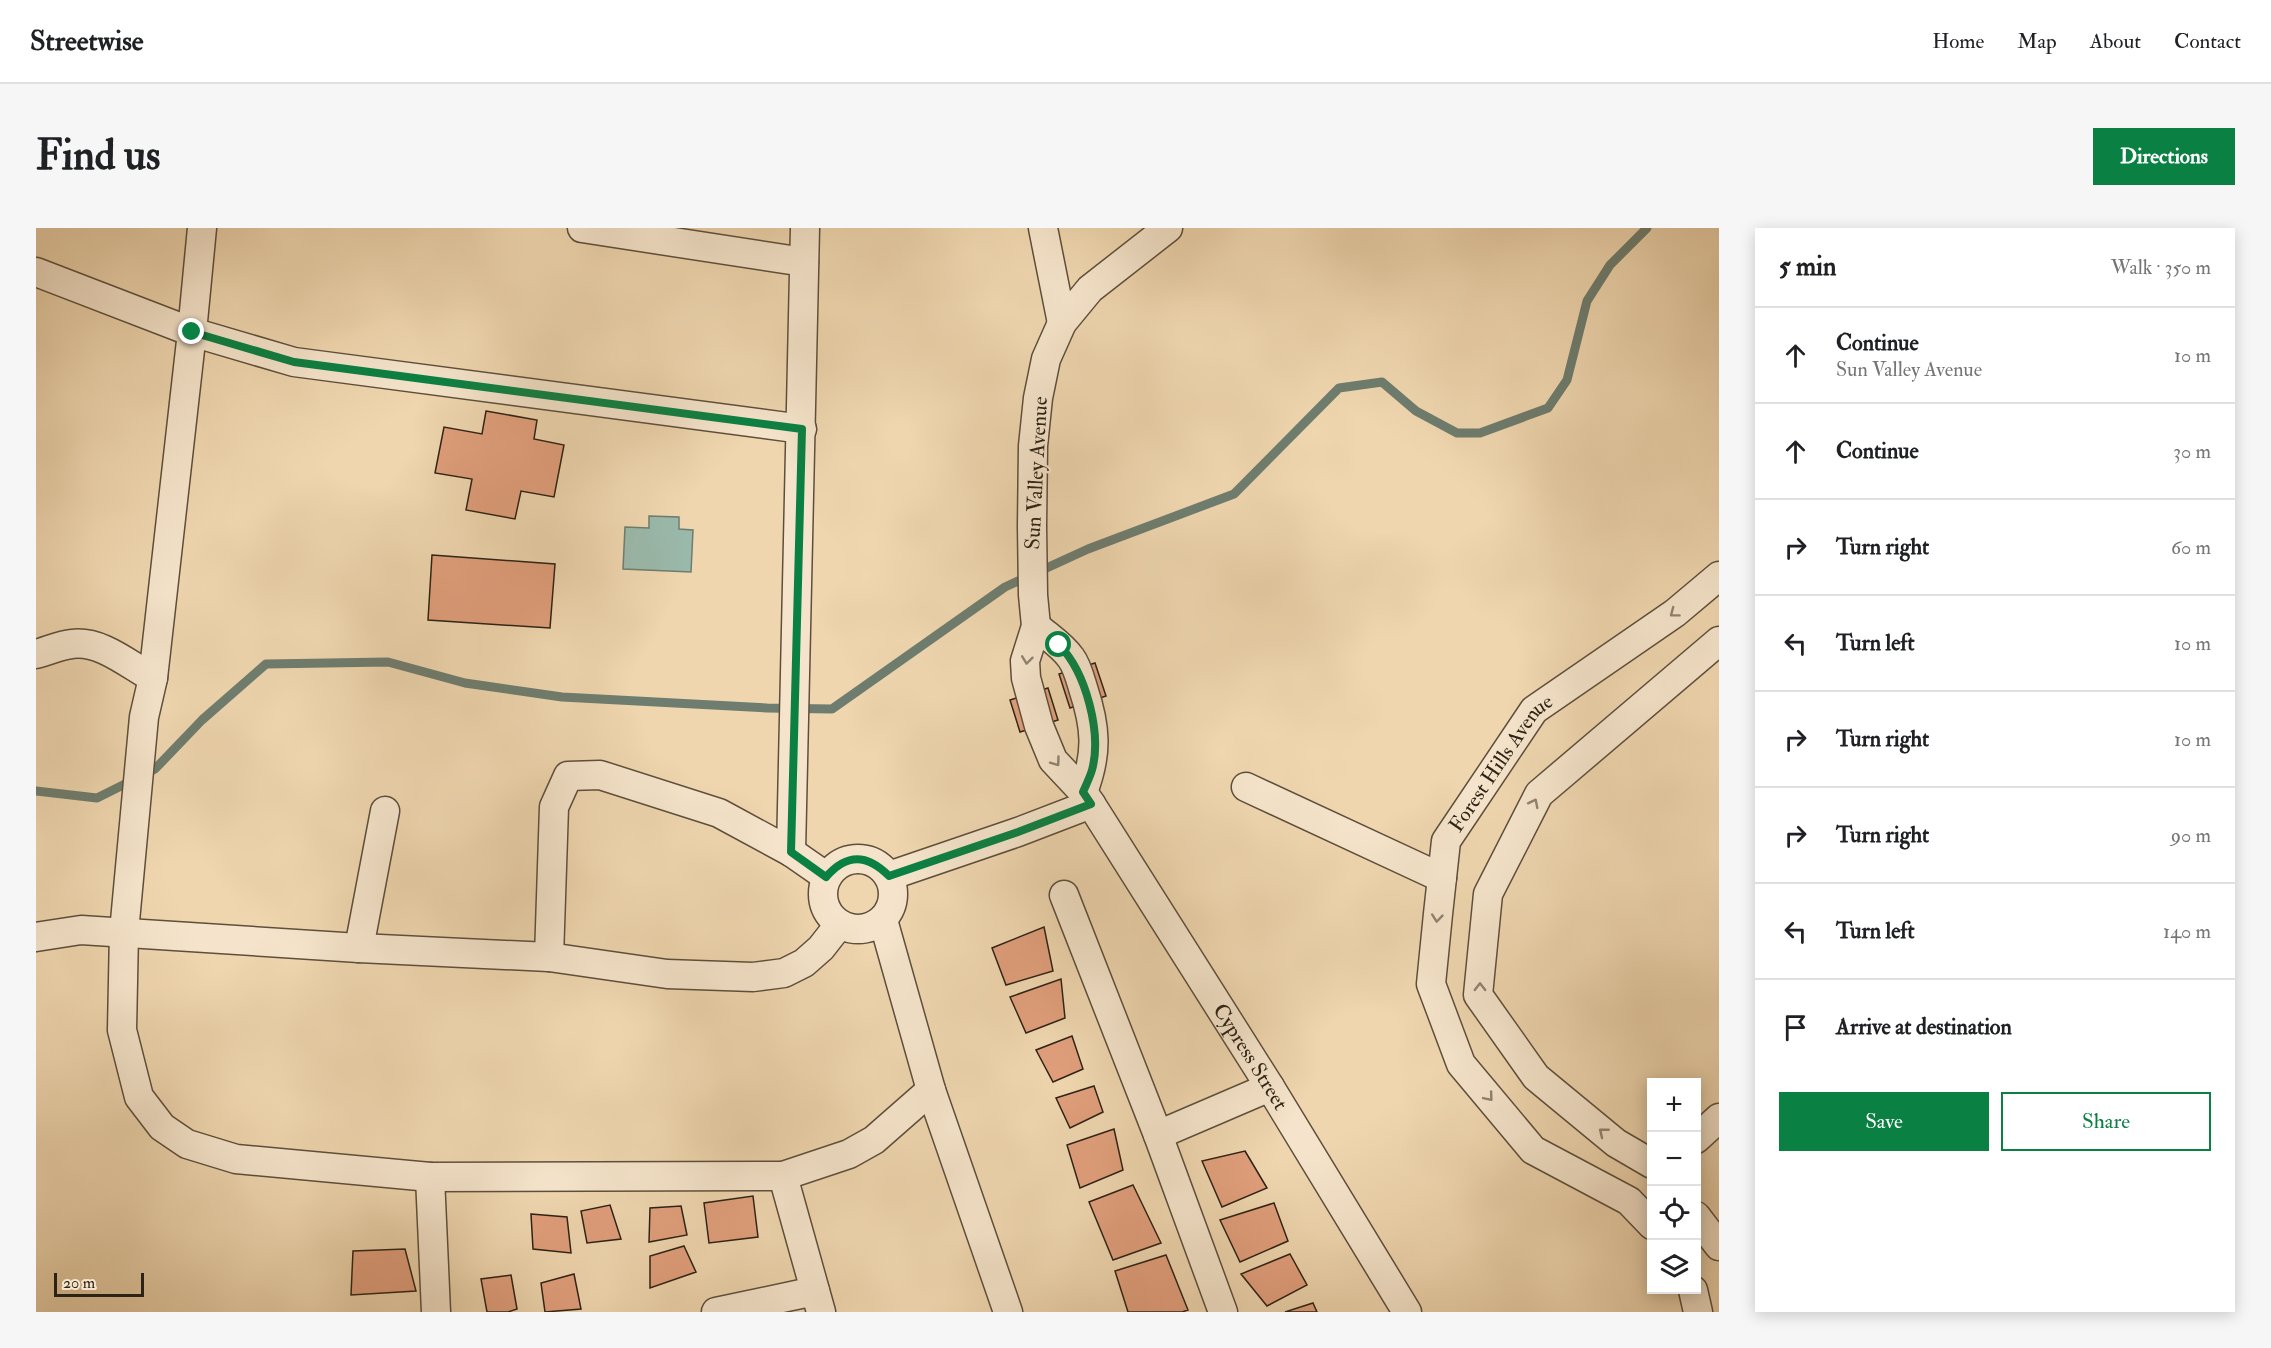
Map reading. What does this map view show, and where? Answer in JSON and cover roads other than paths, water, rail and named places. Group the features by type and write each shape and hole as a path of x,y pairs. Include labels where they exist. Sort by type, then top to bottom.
{"street":[{"path":"202,228 153,678 144,717 124,932 122,1030 139,1097 162,1127 187,1144 236,1159 339,1170 430,1177 783,1176 849,1154 874,1140 931,1090"},
{"path":"582,228 804,262"},
{"path":"791,852 805,228"},
{"path":"1043,228 1062,323"},
{"name":"Sun Valley Avenue","path":"1087,798 1053,760 1045,744 1029,694 1025,661 1036,626 1032,526 1033,446 1038,398 1046,359 1062,323 1090,289 1168,228"},
{"path":"36,272 192,332 294,362 802,429"},
{"name":"Forest Hills Avenue","path":"1647,1221 1629,1201 1533,1150 1461,1064 1431,984 1446,841 1534,711 1675,613 1719,576"},
{"path":"889,876 1018,832 1087,798 1095,748 1093,723 1083,686 1071,657 1036,626"},
{"path":"1647,1161 1616,1143 1536,1077 1478,995 1488,894 1539,794 1719,641"},
{"path":"36,654 70,644 88,644 99,647 153,678"},
{"path":"549,957 554,807 568,776 600,775 719,813 791,852 826,877"},
{"path":"1246,787 1442,878"},
{"name":"Cypress Street","path":"1087,798 1270,1087 1407,1312"},
{"path":"360,948 385,811"},
{"path":"850,860 865,860 879,866 889,876 893,887 890,910 883,920 873,927 862,930 850,929 839,925 829,916 823,903 822,890 826,877 836,866 850,860"},
{"path":"1064,895 1158,1135 1223,1312"},
{"path":"883,920 931,1090 1008,1312"},
{"path":"36,937 81,930 124,932 360,948 549,957 667,974 753,977 784,973 804,963 821,948 839,925"},
{"path":"1158,1135 1270,1087"},
{"path":"1701,1134 1719,1118"},
{"path":"716,1312 818,1301 783,1176"},
{"path":"430,1177 435,1312"},
{"path":"1629,1201 1647,1185"},
{"path":"1701,1223 1719,1246"},
{"path":"1695,1294 1698,1312"}],"waterway":[{"path":"36,791 97,798 155,769 202,720 266,664 388,662 465,683 562,697 767,708 832,709 1005,587 1088,549 1234,494 1339,388 1382,382 1416,411 1457,433 1480,433 1548,408 1567,380 1587,301 1610,265 1647,228"}]}
